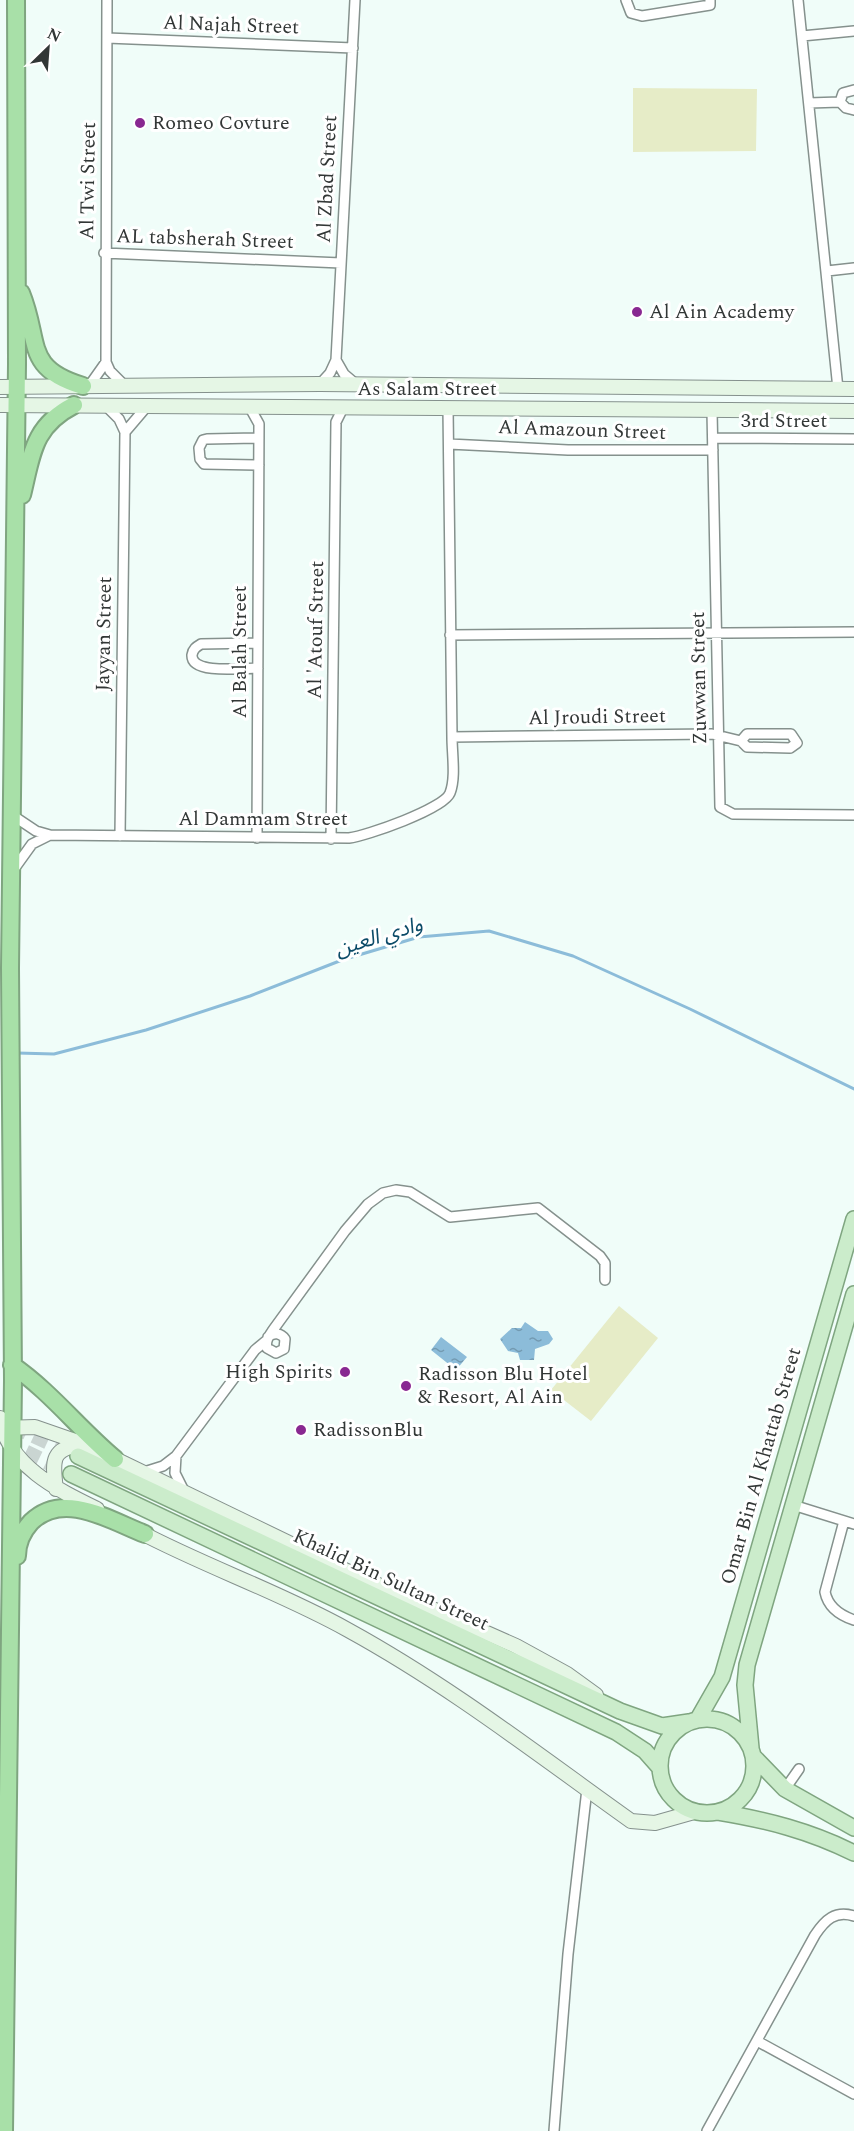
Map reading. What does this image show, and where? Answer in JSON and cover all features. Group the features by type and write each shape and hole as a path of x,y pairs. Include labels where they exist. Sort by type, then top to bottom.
{"highway":[{"path":"4,2131 12,1447 4,1425 12,1365 10,813 15,516 8,388 16,282 16,0"},
{"path":"16,282 27,308 40,361 54,376 86,386"},
{"path":"15,516 42,429 52,418 74,405"},
{"path":"12,1365 49,1393 80,1429 115,1459"},
{"path":"8,1703 17,1660 17,1550 25,1529 45,1512 67,1507 95,1514 145,1534"}],"main road":[{"name":"Omar Bin Al Khattab Street","path":"694,1721 711,1700 725,1669 854,1219"},
{"path":"718,1812 732,1807 751,1785 754,1772 745,1685 747,1665 854,1294"},
{"name":"Khalid Bin Sultan Street","path":"81,1450 620,1711 662,1726 694,1721"},
{"name":"Khalid Bin Sultan Street","path":"71,1474 616,1732 645,1751 660,1768"},
{"path":"854,1828 785,1788 752,1752 744,1737 729,1725 711,1719 694,1721 670,1736 660,1757 660,1768 666,1791 683,1807 694,1812 718,1812 796,1828 854,1853"}],"street":[{"name":"Al Twi Street","path":"106,362 104,253 107,0"},
{"name":"Al Zbad Street","path":"336,360 355,0"},
{"path":"626,0 631,13 642,16 710,5 710,0"},
{"path":"798,0 838,389"},
{"path":"802,36 854,31"},
{"name":"Al Najah Street","path":"107,38 353,48"},
{"path":"840,102 843,93 854,90"},
{"path":"809,103 840,102 846,108 854,110"},
{"name":"AL tabsherah Street","path":"104,253 340,263"},
{"path":"827,271 854,268"},
{"path":"320,384 330,373 336,360"},
{"path":"336,360 344,374 358,386"},
{"path":"86,386 106,362 116,379 124,385"},
{"name":"As Salam Street","path":"8,388 320,384 854,389"},
{"name":"As Salam Street","path":"8,405 854,411"},
{"path":"106,406 119,419 125,432 148,405"},
{"name":"Al Balah Street","path":"249,406 259,424 257,838"},
{"path":"259,424 273,406"},
{"path":"322,408 336,422"},
{"name":"Al 'Atouf Street","path":"331,839 336,422 343,408"},
{"name":"Al Dammam Street","path":"10,813 36,831 50,835 331,839 368,835 444,801 451,788 452,737 448,408"},
{"name":"Zuwwan Street","path":"712,411 719,735 718,801 720,807 727,813 854,815"},
{"name":"Jayyan Street","path":"120,836 125,432"},
{"path":"259,438 207,439 203,440 199,448 200,459 204,464 259,465"},
{"name":"3rd Street","path":"713,438 854,439"},
{"name":"Al Amazoun Street","path":"449,444 568,450 713,450"},
{"path":"450,635 854,632"},
{"path":"258,643 201,644 196,647 192,656 196,665 201,668 258,668"},
{"name":"Al Jroudi Street","path":"452,737 719,735 729,740 741,741 747,747 790,748 795,747 797,741 791,734 747,734 741,741"},
{"path":"10,875 32,844 50,835"},
{"path":"144,1472 164,1466 176,1456 248,1360 267,1339 345,1231 368,1204 384,1193 396,1190 410,1192 450,1217 538,1209 600,1256 605,1263 605,1280"},
{"path":"248,1360 269,1351 282,1352 286,1346 284,1316"},
{"path":"267,1339 277,1334 285,1339"},
{"path":"267,1339 269,1351"},
{"path":"4,1425 48,1429 81,1450"},
{"path":"56,1489 54,1460 58,1452 69,1445 115,1459 386,1589 516,1646 567,1674 620,1711"},
{"path":"12,1447 30,1468 56,1489 145,1534 308,1608 382,1649 476,1707 631,1821 643,1824 694,1812"},
{"path":"176,1456 175,1473 184,1491"},
{"path":"793,1505 854,1524"},
{"path":"844,1521 825,1592 827,1601 834,1609 854,1620"},
{"path":"785,1788 799,1769"},
{"path":"554,2131 568,1954 587,1789"},
{"path":"0,1842 7,1862"},
{"path":"707,2131 823,1924 830,1917 839,1914 854,1916"},
{"path":"757,2041 854,2094"}],"green space":[{"path":"633,88 757,89 756,151 633,152"},
{"path":"619,1306 658,1338 591,1421 551,1390"}],"water":[{"path":"525,1322 538,1331 548,1331 553,1339 549,1344 535,1349 534,1360 520,1360 518,1353 508,1351 500,1339 512,1328 521,1328"},
{"path":"441,1337 467,1357 456,1370 431,1350"}],"waterway":[{"name":"وادي العين","path":"17,1053 54,1054 146,1030 250,996 342,960 419,937 489,931 573,956 690,1009 854,1089"}],"tunnel":[{"path":"13,1426 73,1454"},
{"path":"5,1442 71,1474"}],"place":[{"name":"Romeo Covture","path":"140,123"},
{"name":"Al Ain Academy","path":"637,312"},
{"name":"High Spirits","path":"345,1372"},
{"name":"Radisson Blu Hotel & Resort, Al Ain","path":"406,1386"},
{"name":"RadissonBlu","path":"301,1430"}]}
